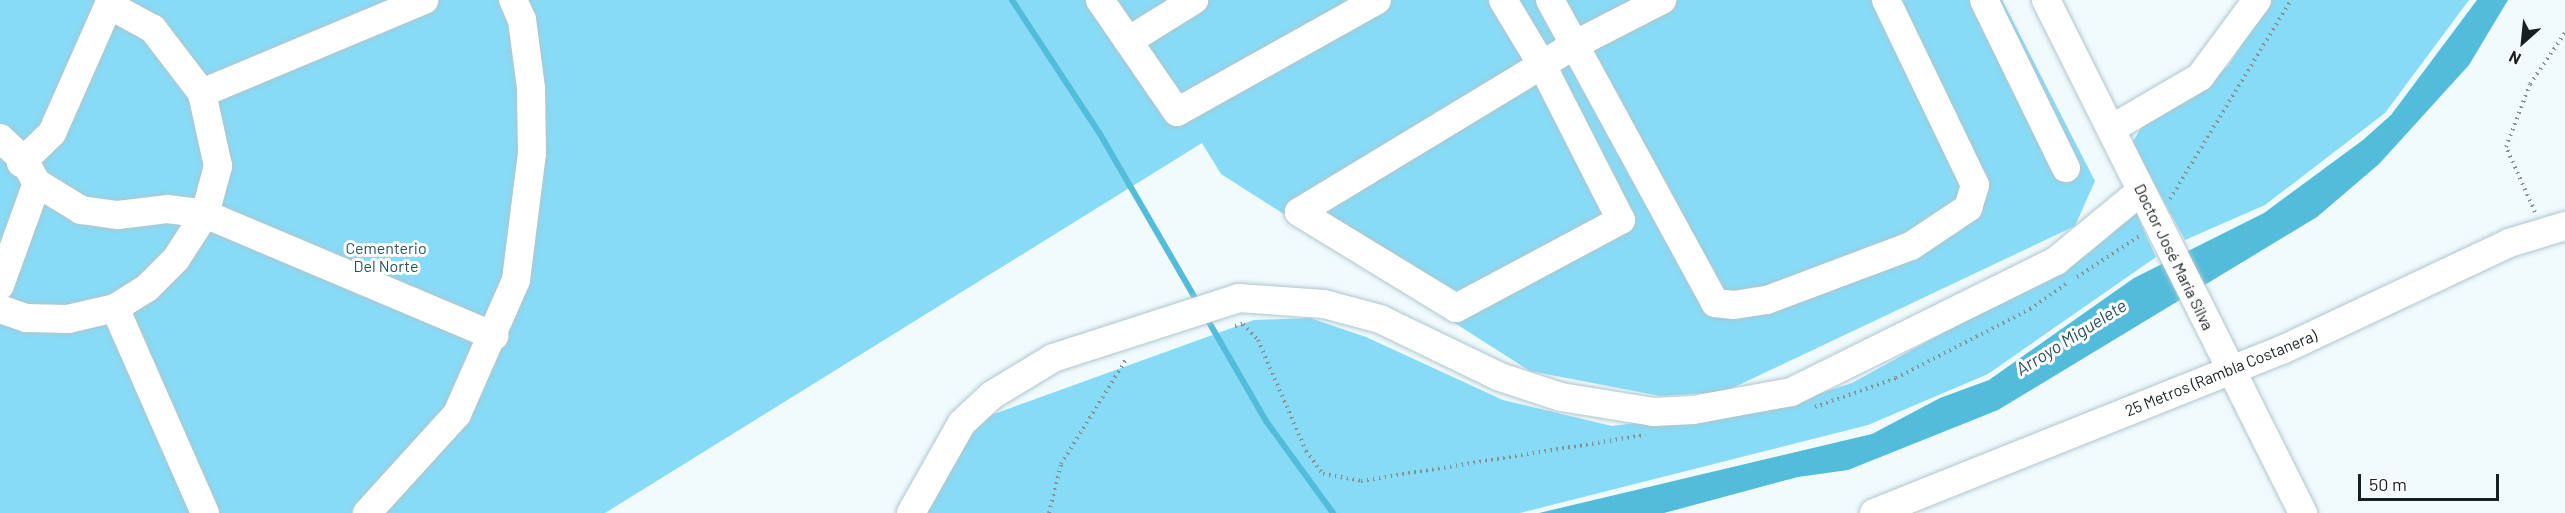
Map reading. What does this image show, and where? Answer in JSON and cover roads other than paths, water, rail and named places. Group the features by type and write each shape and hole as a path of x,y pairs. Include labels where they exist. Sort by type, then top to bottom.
{"street":[{"path":"202,93 424,0"},
{"path":"367,513 457,414 494,336 516,280 532,153 531,88 522,20 513,0"},
{"path":"1100,0 1177,112 1377,0"},
{"path":"1128,41 1194,0"},
{"path":"1503,0 1542,65 1621,220 1456,308 1299,212 1542,65 1576,44 1662,0"},
{"path":"1550,0 1715,303 1756,302 1911,246 1968,208 1975,185 1886,0"},
{"path":"1984,0 2066,168"},
{"name":"Doctor José María Silva","path":"2046,0 2303,513"},
{"path":"2110,129 2200,77 2257,0"},
{"path":"0,285 29,173 52,133 110,2 153,29 202,93 218,166 205,214 176,259 147,288 115,308 68,319 26,318 0,309"},
{"path":"0,138 29,173 81,210 118,215 167,209 205,214 494,336"},
{"path":"911,513 962,423 992,395 1053,358 1150,324 1239,298 1324,304 1380,319 1500,377 1560,397 1654,412 1693,410 1791,392 2056,261 2141,191"},
{"name":"25 Metros (Rambla Costanera)","path":"1874,513 2229,367 2282,350 2554,229"},
{"path":"115,308 205,513"}],"water":[{"name":"Arroyo Miguelete","path":"2477,0 2508,0 2469,65 2379,164 2317,217 1998,410 1848,470 1798,477 1664,513 1539,513 1872,434 1940,398 1989,380 2134,278 2264,213 2363,140 2391,115"}],"waterway":[{"path":"1012,0 1100,134 1198,303"},
{"path":"1206,317 1266,421 1333,513"}],"park label":[{"name":"Cementerio Del Norte","path":"386,257"}]}
